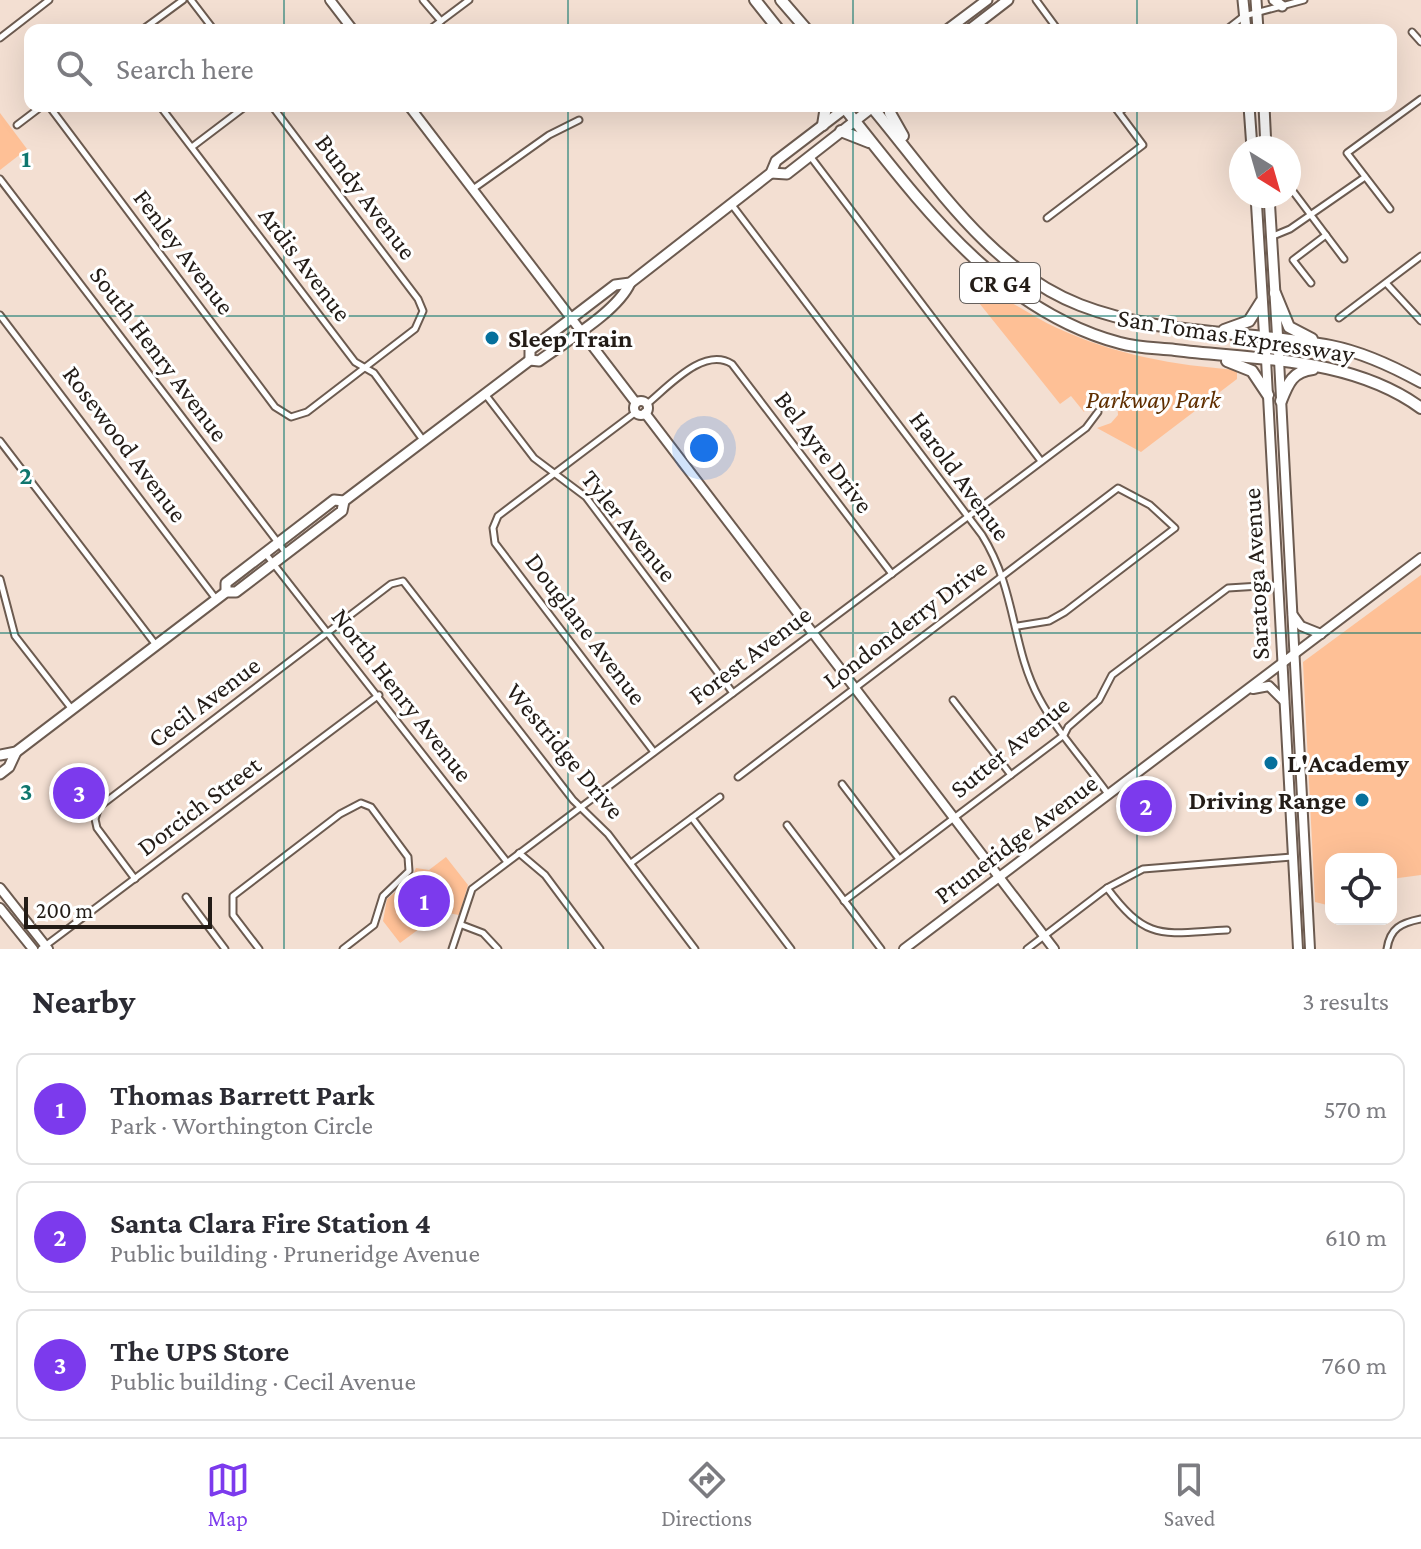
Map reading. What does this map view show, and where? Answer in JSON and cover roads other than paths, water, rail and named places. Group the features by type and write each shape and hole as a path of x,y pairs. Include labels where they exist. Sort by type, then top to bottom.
{"highway":[{"path":"755,0 774,24"},
{"path":"781,0 802,24"},
{"path":"793,14 807,24"},
{"path":"823,125 825,112"},
{"name":"San Tomas Expressway","path":"849,112 963,249 1029,304 1121,343 1327,368 1395,392 1421,408"},
{"name":"San Tomas Expressway","path":"877,112 980,235 1041,285 1078,305 1128,321 1333,346 1421,382"},
{"path":"891,112 892,120 928,174"},
{"path":"841,131 857,135 877,148"},
{"path":"1275,293 1285,321 1293,332 1333,346"},
{"path":"1206,331 1244,325 1252,319 1261,302"},
{"path":"1218,355 1252,371 1268,395"},
{"path":"1281,401 1291,378 1301,370 1327,368"}],"main road":[{"path":"330,0 347,24"},
{"path":"983,20 988,0"},
{"path":"955,24 988,0"},
{"path":"977,24 1008,0"},
{"path":"1243,0 1245,24"},
{"path":"1256,0 1258,24"},
{"path":"414,112 1054,949"},
{"path":"0,755 16,752 216,599 226,592 236,592 342,511 344,501 424,440 530,360 539,361 624,297 630,283 732,205 771,173 776,161 839,112"},
{"path":"771,173 787,174 865,112"},
{"path":"1249,112 1251,136"},
{"path":"1264,112 1265,136"},
{"name":"Saratoga Avenue","path":"1257,208 1298,949"},
{"name":"Saratoga Avenue","path":"1270,208 1310,949"},
{"path":"530,360 530,350 615,285 630,283"},
{"path":"226,592 226,583 334,500 344,501"},
{"name":"Pruneridge Avenue","path":"904,949 1421,558"},
{"path":"1293,615 1305,629 1321,634"},
{"path":"1248,689 1269,686 1285,702"},
{"path":"0,774 9,767 16,752"},
{"path":"0,888 45,948"},
{"path":"0,908 33,949"}],"street":[{"path":"0,38 49,0"},
{"path":"150,24 183,0"},
{"path":"191,0 209,24"},
{"path":"423,0 441,21"},
{"path":"437,24 469,0"},
{"path":"1036,0 1054,24"},
{"path":"1234,24 1244,16 1278,3 1304,0"},
{"path":"1412,32 1421,42"},
{"path":"1390,209 1347,153 1421,99"},
{"path":"17,125 34,112"},
{"name":"Fenley Avenue","path":"54,112 275,407 291,417 307,412 365,368"},
{"name":"Ardis Avenue","path":"165,112 355,362 374,373 424,440"},
{"path":"192,147 238,112"},
{"name":"Bundy Avenue","path":"277,112 418,299 423,315 415,329 365,368"},
{"path":"1047,218 1143,145 1119,112"},
{"path":"472,190 549,135 579,120"},
{"path":"810,156 1041,461"},
{"path":"1271,236 1280,235 1365,177"},
{"name":"South Henry Avenue","path":"0,179 286,553"},
{"path":"1301,202 1344,259"},
{"name":"Harold Avenue","path":"732,205 968,515 1004,575 1018,626 1023,659 1039,699 1108,794"},
{"path":"1311,283 1293,260 1326,235"},
{"path":"1339,318 1421,256"},
{"path":"1386,283 1421,321"},
{"name":"Rosewood Avenue","path":"0,315 216,599"},
{"name":"Bel Ayre Drive","path":"641,408 706,358 721,357 732,364 892,574"},
{"name":"Tyler Avenue","path":"485,394 534,458 586,497 733,693"},
{"path":"556,473 641,408"},
{"name":"Forest Avenue","path":"452,949 470,892 1086,428 1098,412"},
{"path":"0,441 156,645"},
{"name":"Douglane Avenue","path":"556,473 498,516 493,528 495,543 654,752"},
{"name":"Londonderry Drive","path":"738,777 1118,488 1150,505 1175,528 1065,612 1049,621 1018,626"},
{"name":"North Henry Avenue","path":"265,553 507,862"},
{"path":"0,579 3,605 15,636 72,709"},
{"name":"Cecil Avenue","path":"135,879 97,828 95,819 99,807 391,584 403,581"},
{"name":"Westridge Drive","path":"403,581 581,808 631,863 695,949"},
{"name":"Sutter Avenue","path":"844,901 1064,735 1068,727 1099,700 1112,675 1228,588 1278,585"},
{"name":"Dorcich Street","path":"45,948 379,695"},
{"path":"953,700 1011,775"},
{"path":"842,784 899,859"},
{"path":"631,863 720,797"},
{"path":"259,949 233,915 230,903 233,896 351,806 361,803 371,807 408,857 411,867 407,876 383,896 374,925 343,949"},
{"path":"692,818 791,949"},
{"path":"787,825 881,949"},
{"path":"519,853 545,875 600,949"},
{"path":"1027,949 1107,888 1134,873 1163,865 1292,857"},
{"path":"1107,888 1134,922 1149,930 1227,930"},
{"path":"186,897 225,949"},
{"path":"1387,949 1389,936 1402,923 1421,919"},
{"path":"462,925 483,933 498,949"}],"place":[{"name":"Sleep Train","path":"492,338"},
{"name":"L'Academy","path":"1271,763"},
{"name":"The UPS Store","path":"79,793"},
{"name":"Driving Range","path":"1362,800"},
{"name":"Santa Clara Fire Station 4","path":"1146,806"},
{"name":"Thomas Barrett Park","path":"424,901"}],"park label":[{"name":"Parkway Park","path":"1153,399"}]}
